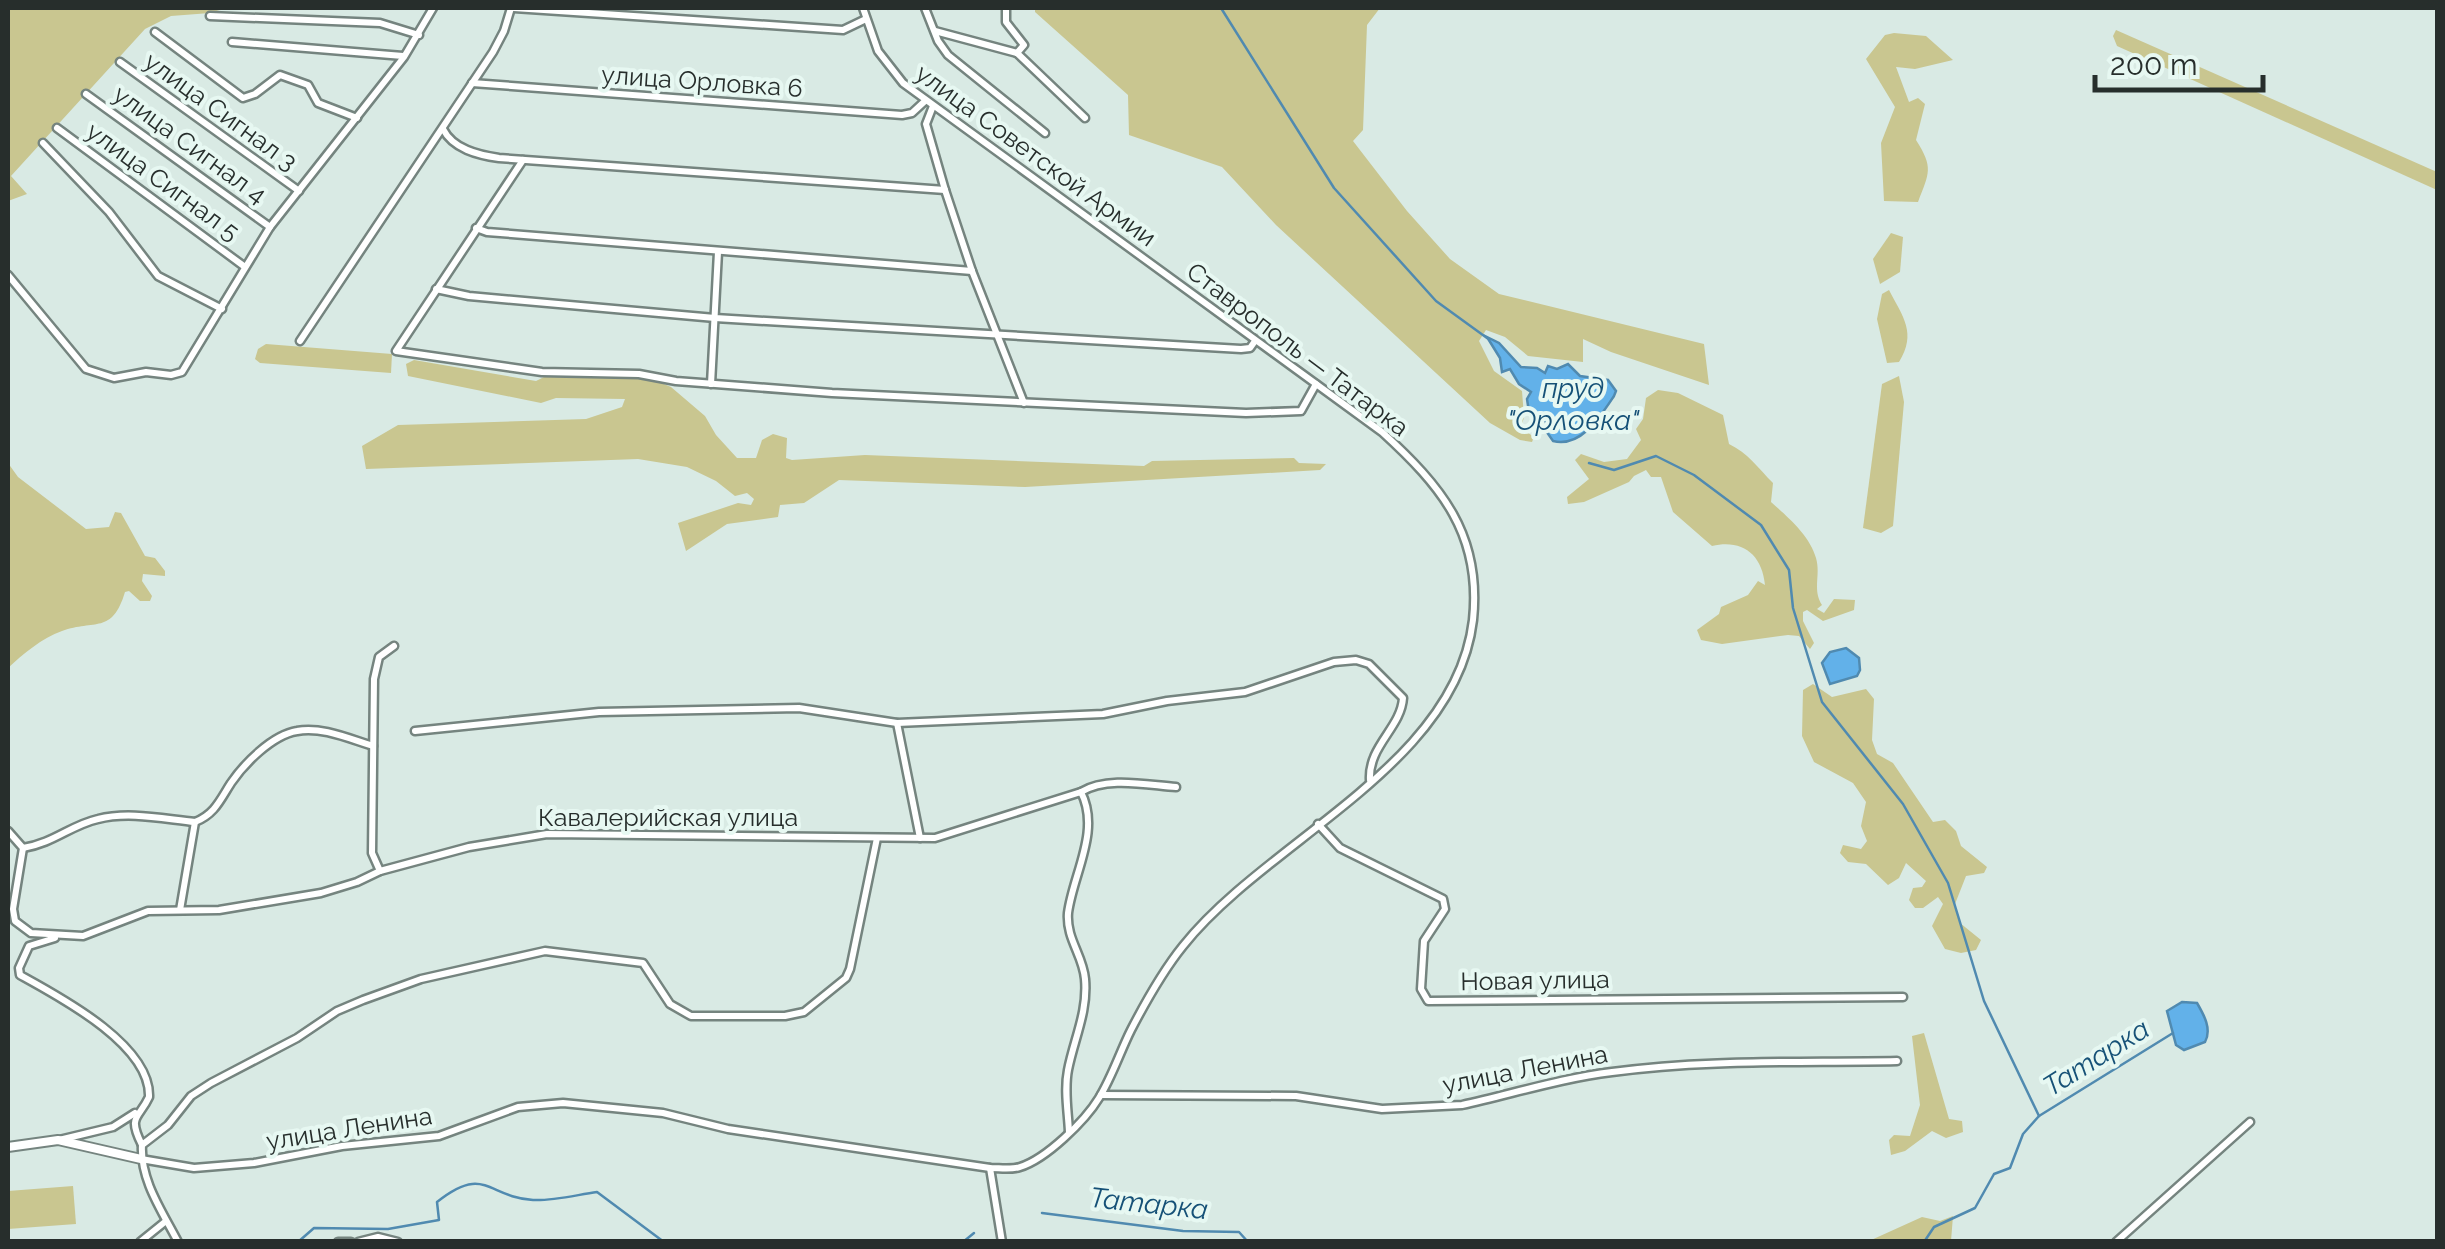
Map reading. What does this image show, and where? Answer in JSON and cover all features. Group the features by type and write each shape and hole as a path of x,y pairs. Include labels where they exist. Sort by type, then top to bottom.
{"street":[{"path":"8,275 86,369 114,378 146,372 182,372 270,227 404,56 434,8"},
{"path":"300,340 501,38 512,8 844,30 866,19"},
{"name":"улица Советской Армии","path":"863,8 885,62 903,84 1165,276"},
{"path":"925,8 948,54 1045,133"},
{"path":"1006,8 1006,22 1024,45 1017,53"},
{"path":"210,16 380,24 419,35"},
{"path":"934,31 1017,53 1085,118"},
{"path":"155,32 243,98 256,94 276,76 290,76 308,86 318,103 357,118"},
{"path":"232,42 404,56"},
{"name":"улица Сигнал 3","path":"120,62 299,191"},
{"name":"улица Орловка 6","path":"472,82 746,105 912,113"},
{"name":"улица Сигнал 4","path":"86,94 270,227"},
{"path":"926,124 912,113 929,104"},
{"path":"929,104 926,124 945,190 1024,403"},
{"name":"улица Сигнал 5","path":"58,128 245,266"},
{"path":"442,128 446,136 466,150 485,156 945,190"},
{"path":"43,143 108,212 158,276 222,309"},
{"path":"523,160 396,351 542,372 639,374 711,384 1024,403 1292,413 1301,411 1316,384"},
{"path":"476,228 486,232 972,271"},
{"path":"711,384 718,252"},
{"name":"Ставрополь — Татарка","path":"990,1168 1022,1167 1088,1114 1143,1008 1190,936 1428,726 1459,672 1471,631 1473,570 1467,541 1446,499 1420,467 1382,432 1165,276"},
{"path":"436,289 469,296 715,318 1241,350 1250,348 1255,341"},
{"path":"380,870 372,853 374,680 379,658 394,646"},
{"path":"415,732 599,712 800,708 897,723 1103,714 1167,701 1245,692 1334,662 1356,660 1369,664 1403,698 1402,708 1374,751 1370,781"},
{"path":"897,723 920,838"},
{"path":"24,848 53,841 95,819 112,816 195,822 217,808 242,768 297,730 339,735 373,746"},
{"name":"Кавалерийская улица","path":"136,1112 146,1103 149,1088 143,1068 136,1058 60,998 20,976 19,968 29,946 84,936 148,912 218,910 320,892 357,882 380,870 495,840 548,834 920,838 949,835 1096,785 1176,787"},
{"path":"1069,1132 1066,1088 1085,1005 1082,964 1072,946 1068,922 1086,843 1087,812 1081,792"},
{"path":"180,910 195,822"},
{"name":"Новая улица","path":"1318,824 1340,848 1443,900 1446,909 1424,940 1421,989 1428,1001 1903,997"},
{"path":"8,831 24,848"},
{"path":"142,1145 168,1125 191,1096 297,1038 336,1011 420,979 545,951 643,963 670,1004 692,1016 785,1016 804,1012 846,978 877,838"},
{"path":"24,848 13,909 15,921 32,932 64,937"},
{"name":"улица Ленина","path":"1101,1095 1296,1096 1382,1110 1437,1108 1577,1078 1646,1068 1734,1061 1897,1061"},
{"name":"улица Ленина","path":"8,1147 58,1140 194,1168 440,1136 518,1107 563,1103 663,1112 728,1129 990,1168"},
{"path":"136,1112 141,1159 151,1191 178,1242"},
{"path":"58,1140 113,1127 136,1112"},
{"path":"2116,1242 2250,1122"},
{"path":"990,1168 1002,1242"},
{"path":"140,1242 166,1220"},
{"path":"338,1242 378,1237 398,1242"}],"shaded area":[{"path":"8,8 226,8 171,16 145,29 11,176 27,194 8,201"},
{"path":"1035,8 1380,8 1367,25 1363,130 1353,141 1407,211 1450,259 1499,294 1704,344 1709,385 1583,339 1583,362 1528,356 1505,337 1486,330 1479,341 1494,371 1522,391 1521,428 1534,437 1532,442 1520,440 1490,423 1276,225 1222,167 1129,135 1128,95"},
{"path":"2116,30 2437,172 2437,190 2117,46 2113,36"},
{"path":"1885,35 1926,36 1953,60 1915,69 1896,67 1909,102 1918,98 1925,104 1916,140 1928,171 1918,202 1884,201 1881,143 1895,107 1866,59"},
{"path":"1891,233 1903,237 1900,272 1880,284 1873,259"},
{"path":"1889,290 1903,317 1907,342 1899,362 1887,363 1877,319 1882,294"},
{"path":"266,344 392,354 391,373 260,363 255,359 258,349"},
{"path":"414,360 536,381 550,374 617,374 652,379 671,387 705,416 737,458 756,458 762,440 773,434 787,438 786,458 792,460 865,455 1144,466 1152,461 1294,458 1299,463 1326,464 1320,470 1025,487 839,480 804,503 780,505 778,517 727,524 686,551 678,523 738,503 751,505 754,499 747,493 735,496 716,481 687,467 638,459 366,469 362,446 398,425 586,419 622,407 625,399 556,398 541,403 408,376 406,364"},
{"path":"1899,376 1904,402 1893,526 1881,533 1863,528 1882,384"},
{"path":"1658,390 1678,393 1723,415 1729,444 1773,483 1771,502 1804,535 1816,558 1822,605 1817,609 1824,613 1834,599 1855,600 1854,610 1823,621 1807,610 1803,612 1803,621 1814,643 1810,649 1799,636 1788,635 1722,644 1701,640 1697,630 1719,614 1721,607 1748,595 1758,581 1765,585 1763,574 1749,551 1733,545 1712,546 1673,512 1661,477 1651,477 1646,470 1584,502 1568,504 1567,497 1589,479 1575,460 1581,454 1604,462 1627,459 1641,440 1636,429 1643,419 1646,398"},
{"path":"8,463 18,477 86,529 109,527 115,512 121,513 145,556 155,558 165,576 143,574 142,581 152,596 150,601 140,601 125,592 108,620 55,634 8,668"},
{"path":"1813,684 1832,697 1866,689 1874,699 1872,740 1877,754 1893,763 1933,822 1945,820 1956,831 1961,846 1987,867 1984,873 1966,876 1955,904 1960,923 1981,940 1976,950 1961,953 1945,949 1932,926 1943,904 1938,897 1923,908 1915,908 1909,900 1913,888 1922,887 1926,881 1906,863 1899,878 1888,885 1866,864 1848,862 1840,853 1843,845 1861,849 1867,841 1861,826 1866,802 1853,783 1814,762 1802,736 1803,690"},
{"path":"1924,1033 1949,1119 1962,1121 1963,1132 1946,1138 1932,1131 1905,1151 1891,1155 1889,1140 1894,1135 1910,1136 1920,1105 1912,1036"},
{"path":"73,1186 76,1224 8,1229 8,1191"},
{"path":"1953,1216 1951,1241 1869,1241 1922,1217 1940,1221"}],"water":[{"name":"пруд \"Орловка\"","path":"1487,337 1499,343 1521,367 1545,373 1548,366 1557,369 1568,364 1580,376 1608,380 1616,391 1614,396 1581,435 1563,442 1553,441 1546,431 1550,423 1539,419 1533,410 1529,412 1527,399 1531,392 1519,384 1510,369 1502,372 1500,358"},
{"path":"1846,648 1859,658 1860,670 1857,676 1830,684 1822,663 1830,652"},
{"path":"2182,1002 2197,1003 2208,1032 2205,1042 2184,1050 2176,1045 2167,1011"}],"waterway":[{"path":"1221,8 1334,188 1436,301 1487,338"},
{"path":"1589,463 1614,470 1656,456 1694,475 1761,525 1789,570 1793,608 1822,702 1903,804 1948,883 1984,1001 2039,1116"},
{"name":"Татарка","path":"1924,1242 1934,1227 1975,1208 1994,1174 2010,1168 2023,1134 2039,1116 2173,1033"},
{"name":"Татарка","path":"298,1242 314,1228 388,1229 439,1220 437,1202 453,1191 476,1184 533,1200 597,1192 664,1242"},
{"name":"Татарка","path":"1042,1213 1183,1231 1239,1232 1248,1242"},
{"name":"Татарка","path":"963,1242 974,1233"}]}
